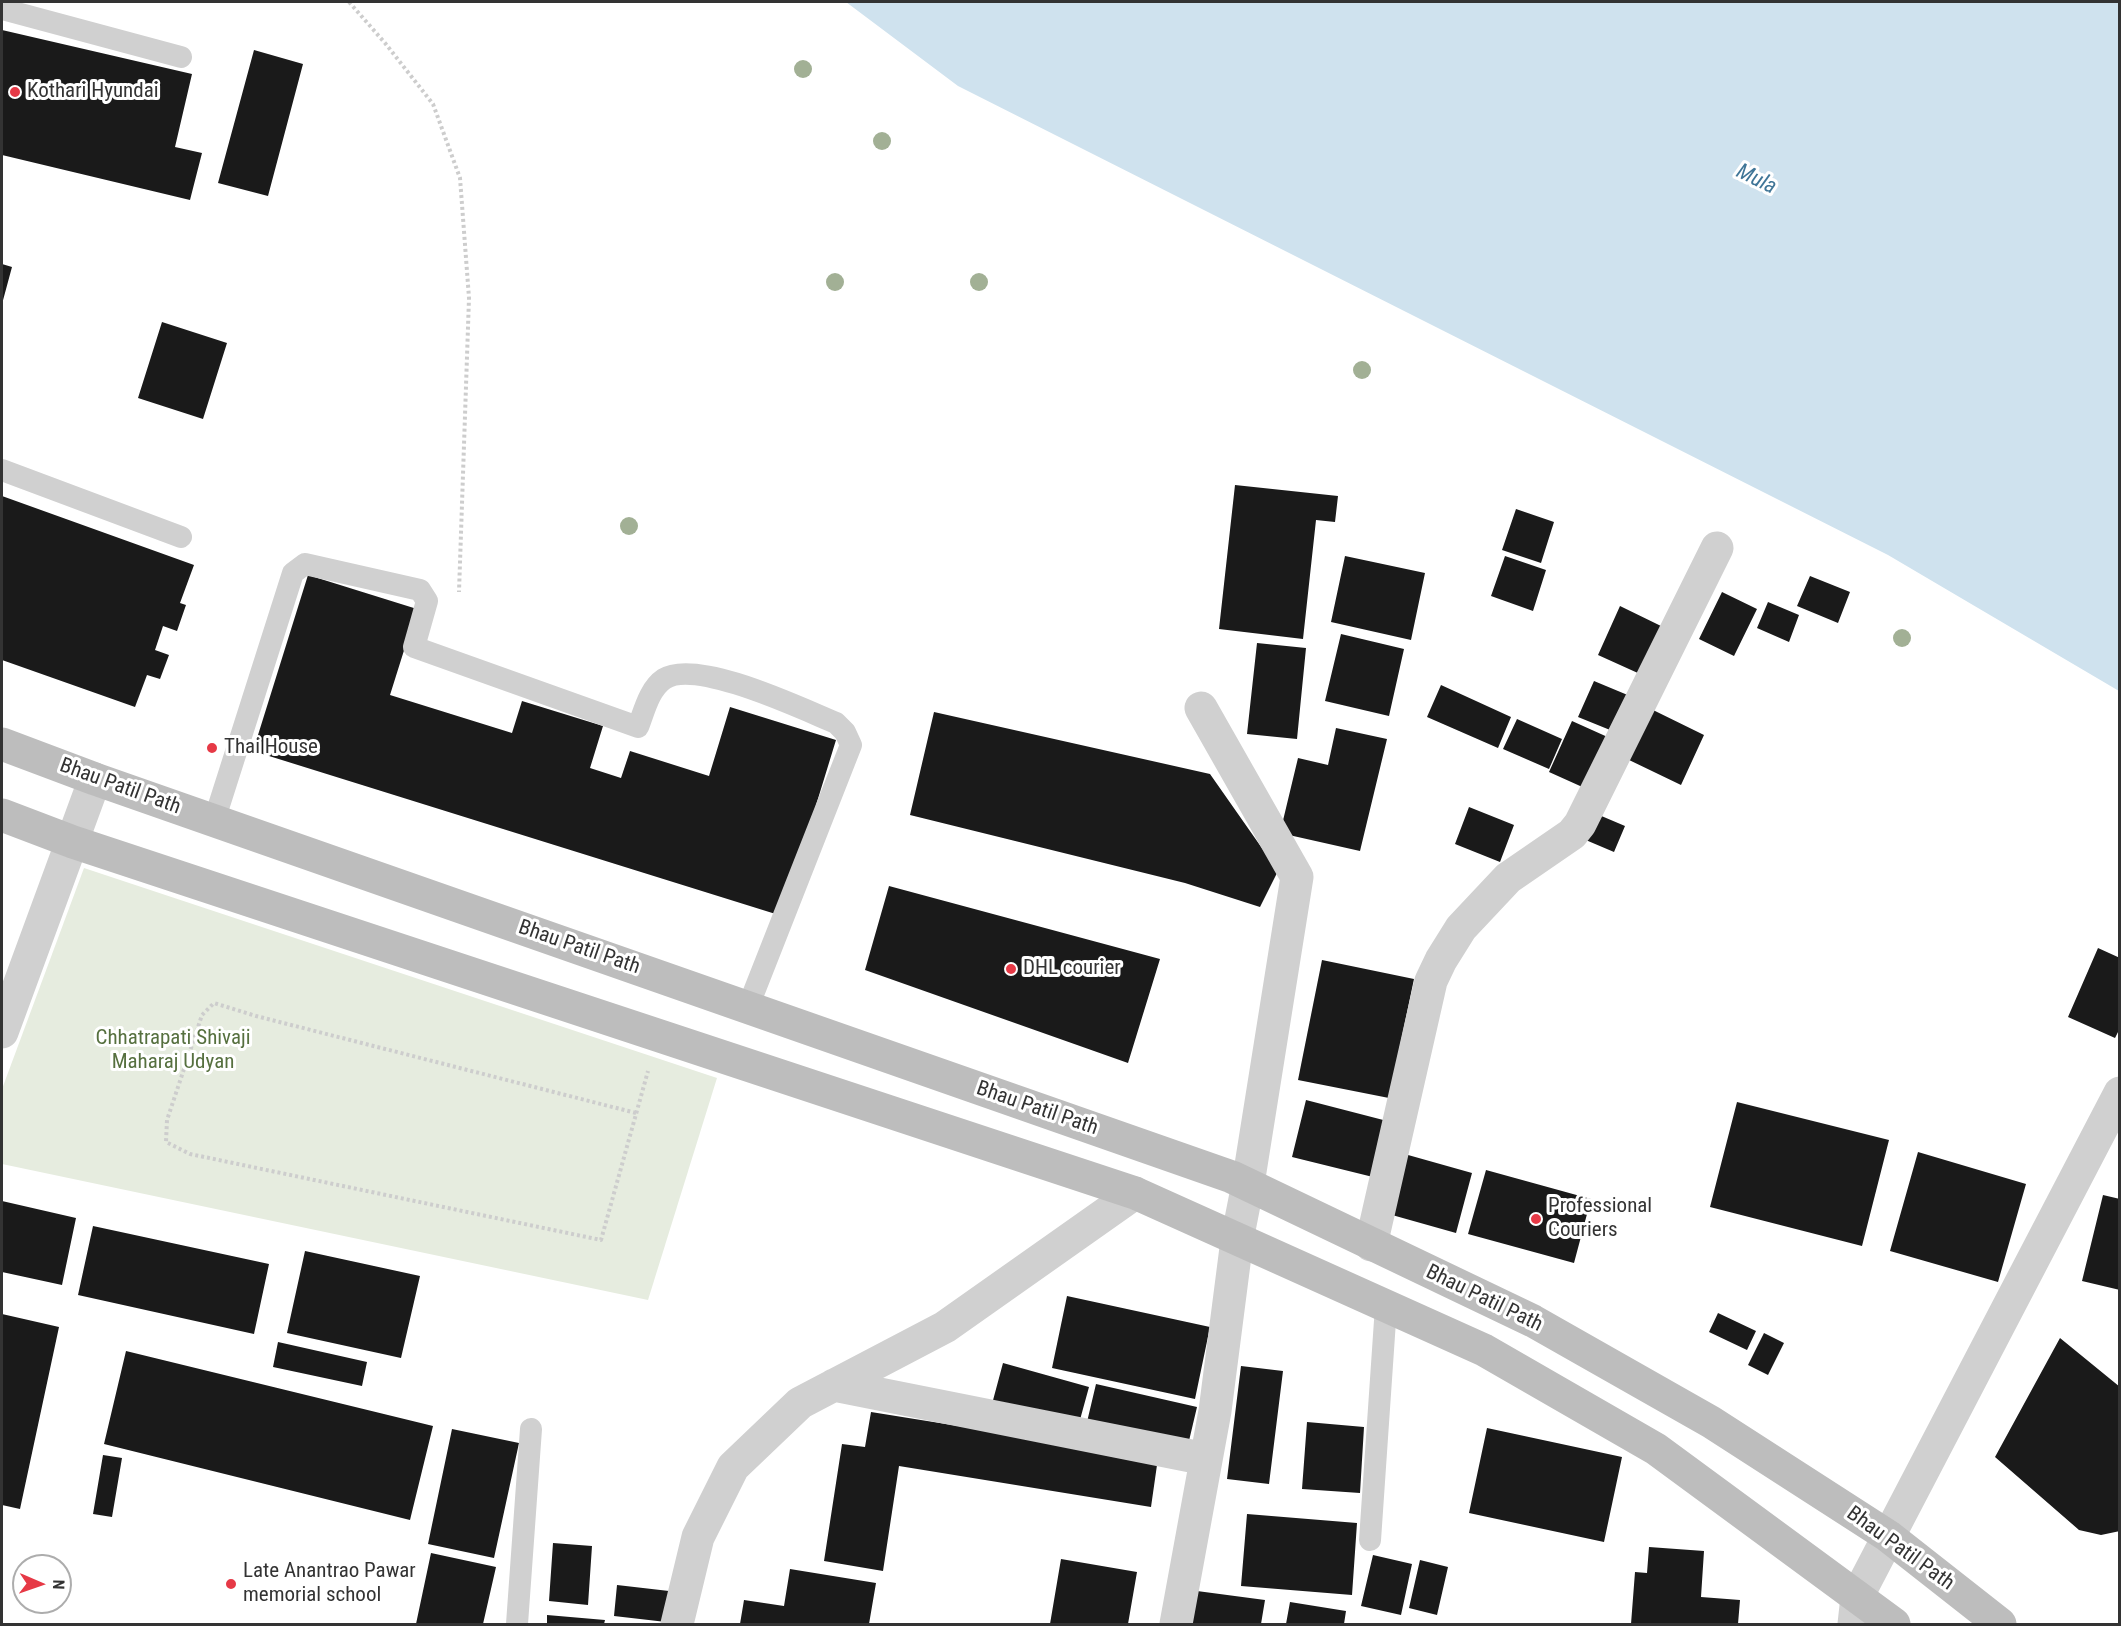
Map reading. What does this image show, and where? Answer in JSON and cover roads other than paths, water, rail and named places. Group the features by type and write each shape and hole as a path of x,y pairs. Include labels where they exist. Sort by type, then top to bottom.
{"main road":[{"name":"Bhau Patil Path","path":"2,744 95,779 1248,1184 1543,1326 1711,1422 1888,1536 2000,1624"},
{"path":"2,815 73,842 1135,1193 1484,1350 1656,1449 1856,1611 1894,1624"}],"street":[{"path":"1371,1245 1431,981 1441,960 1461,928 1508,878 1572,834 1580,824 1591,807 1718,548"},
{"path":"1176,1624 1215,1411 1237,1240 1297,877 1201,708"},
{"path":"2,1032 95,779"},
{"path":"1856,1611 1888,1536 2120,1093"},
{"path":"676,1624 698,1537 733,1467 800,1403 945,1327 1135,1193"},
{"path":"834,1385 1206,1459"}],"lane":[{"path":"2,9 181,57"},
{"path":"2,470 181,537"},
{"path":"214,820 293,573 305,564 420,590 427,601 414,647 638,727 652,693 664,679 686,673 732,682 836,723 845,732 851,745 748,1007"},
{"path":"1370,1540 1386,1306"},
{"path":"517,1624 531,1429"}],"water":[{"name":"Mula","path":"846,2 2119,2 2119,691 1888,555 958,86"}],"place":[{"name":"Kothari Hyundai","path":"15,92"},
{"name":"Thai House","path":"212,748"},
{"name":"DHL courier","path":"1011,969"},
{"name":"Professional Couriers","path":"1536,1219"},
{"name":"Late Anantrao Pawar memorial school","path":"231,1584"}],"park label":[{"name":"Chhatrapati Shivaji Maharaj Udyan","path":"173,1051"}]}
